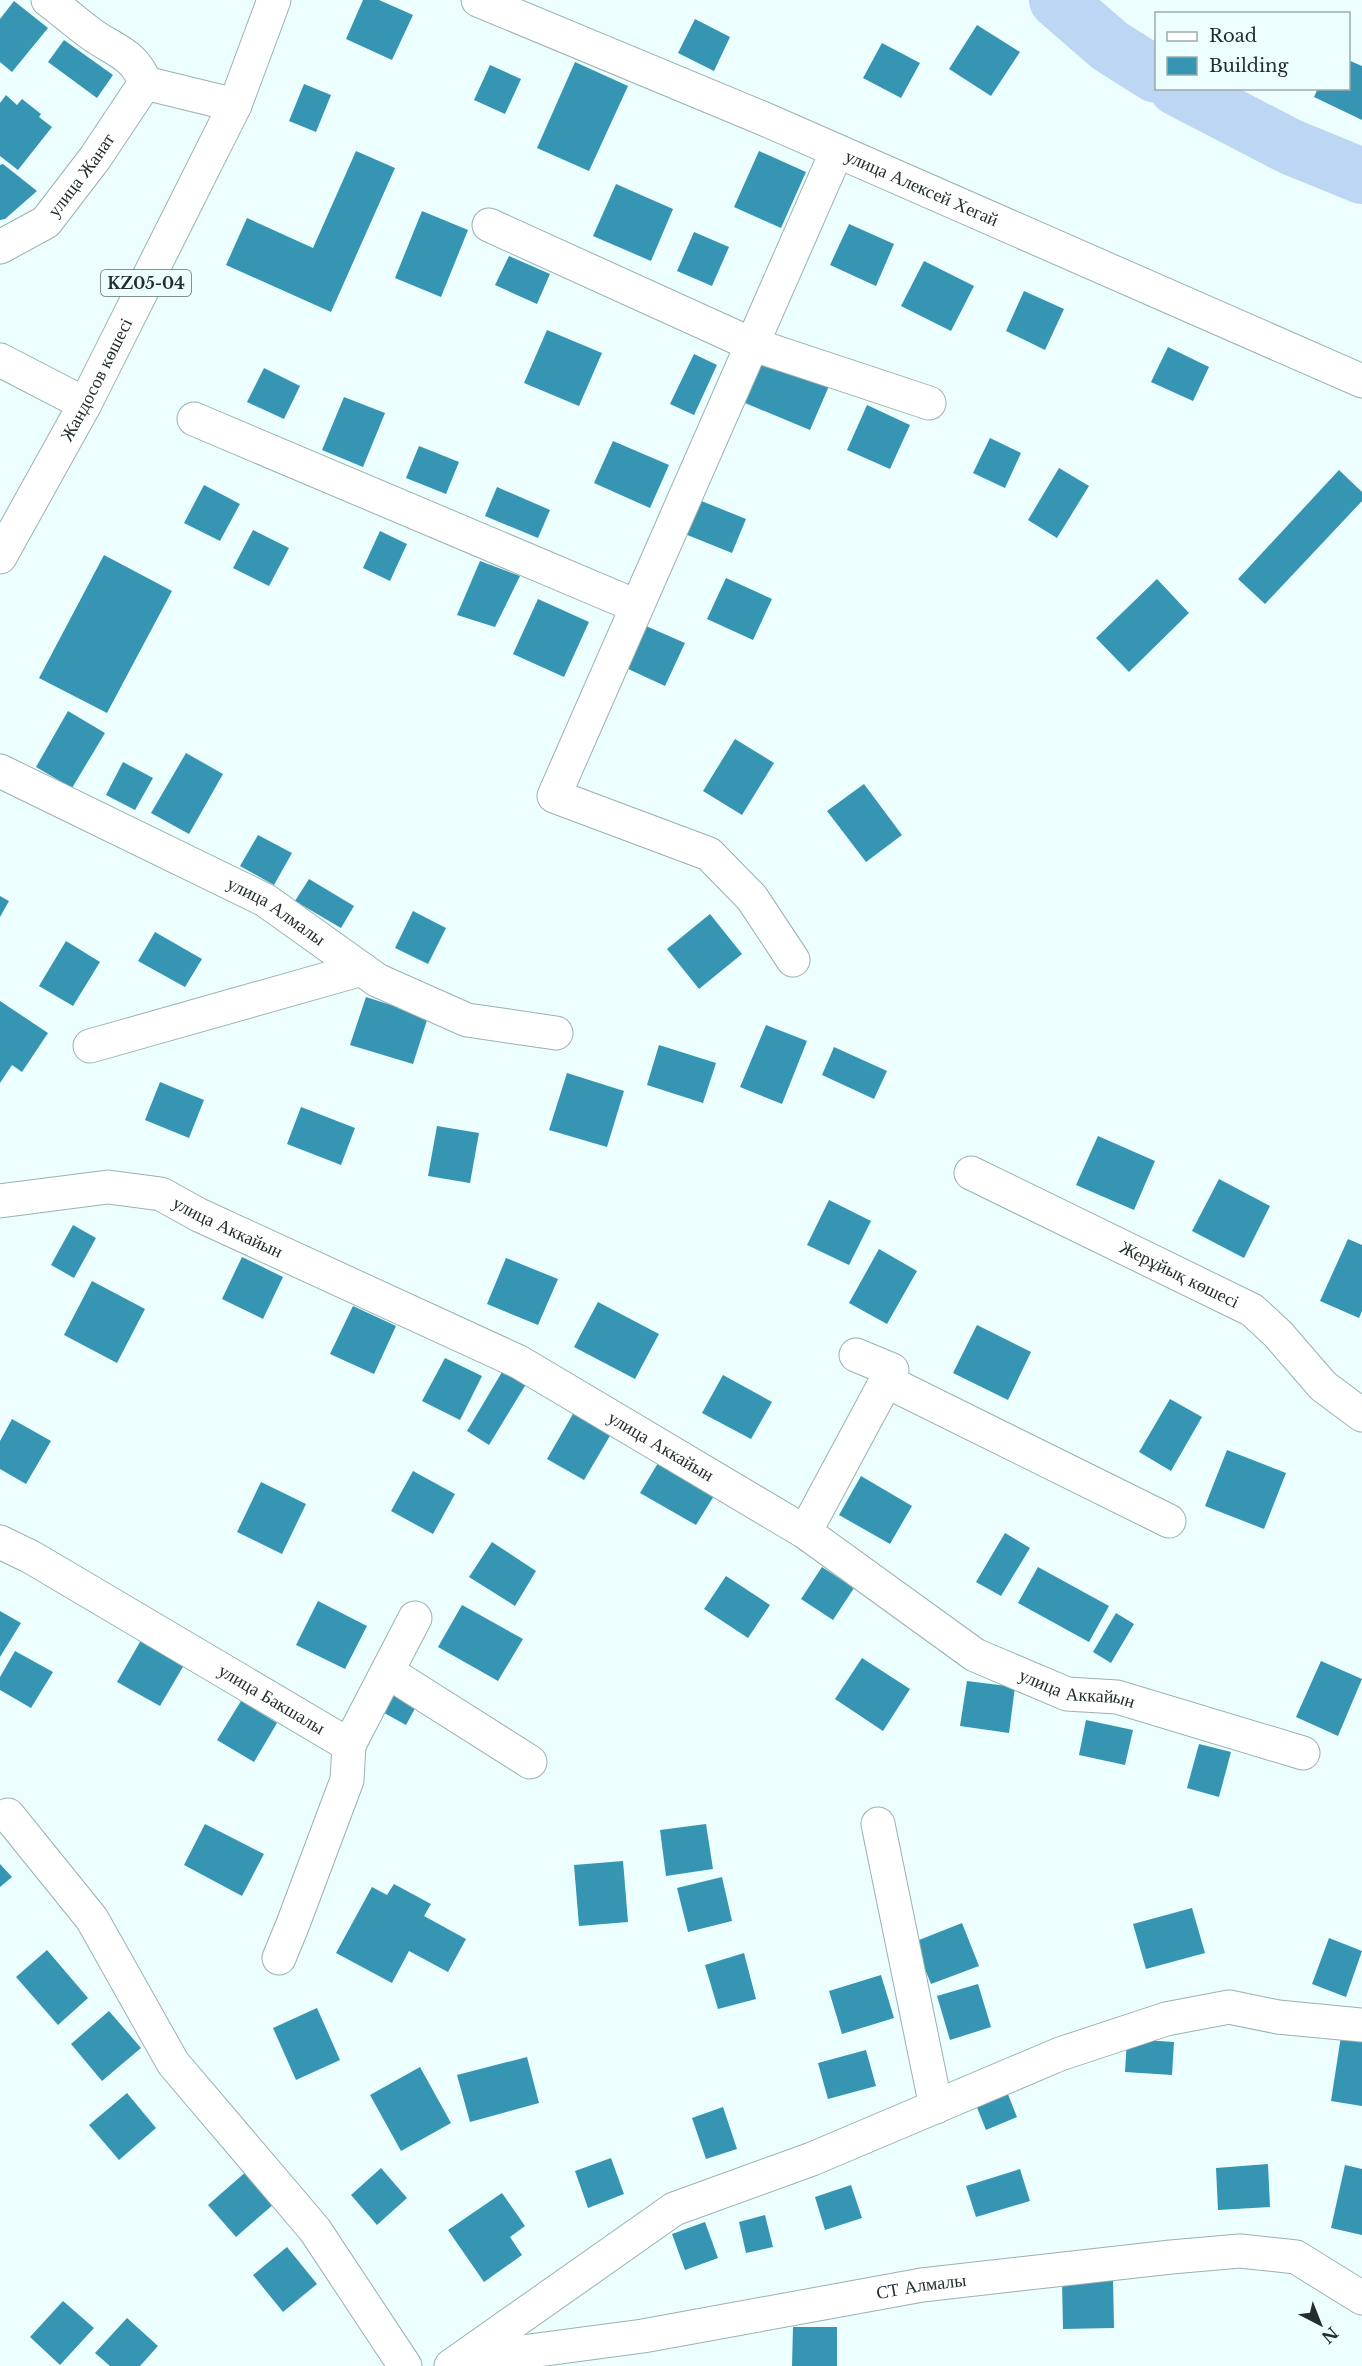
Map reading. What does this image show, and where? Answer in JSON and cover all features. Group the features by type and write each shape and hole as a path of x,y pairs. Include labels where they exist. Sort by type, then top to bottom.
{"street":[{"path":"48,0 92,34 127,56 140,70 145,83 235,105"},
{"name":"Жандосов көшесі","path":"0,556 85,404 235,105 274,0"},
{"name":"улица Алексей Хегай","path":"478,0 837,151 1362,381"},
{"name":"улица Жанат","path":"0,247 46,222 95,158 145,83"},
{"path":"793,960 752,898 709,854 554,796 837,151"},
{"path":"489,225 751,344 929,403"},
{"path":"0,360 85,404"},
{"path":"194,419 636,606"},
{"name":"улица Алмалы","path":"0,771 265,900 377,980 467,1020 556,1033"},
{"path":"90,1046 362,969"},
{"name":"Жерұйық көшесі","path":"971,1173 1252,1310 1278,1334 1323,1386 1362,1415"},
{"name":"улица Аккайын","path":"0,1201 108,1187 161,1194 199,1215 519,1362 806,1532 975,1655 1066,1694 1117,1697 1303,1753"},
{"path":"806,1532 891,1370 856,1355"},
{"path":"886,1381 1170,1521"},
{"name":"улица Бакшалы","path":"0,1542 31,1557 349,1746"},
{"path":"279,1958 347,1780 349,1746 416,1618"},
{"path":"388,1672 530,1762"},
{"path":"8,1815 92,1919 173,2063 315,2230 405,2366"},
{"path":"878,1824 936,2107"},
{"path":"451,2366 674,2209 812,2159 1060,2054 1166,2019 1229,2007 1278,2018 1362,2025"},
{"name":"СТ Алмалы","path":"473,2366 500,2355 643,2336 921,2285 1217,2253 1240,2252 1296,2257 1362,2298"}],"building":[{"path":"363,0 379,0 413,15 392,60 346,39"},
{"path":"14,1 48,28 12,72 0,62 0,19"},
{"path":"695,19 730,37 714,71 678,53"},
{"path":"977,25 1020,52 991,96 949,69"},
{"path":"64,40 113,75 97,98 48,62"},
{"path":"882,43 920,63 901,98 863,78"},
{"path":"1350,61 1362,66 1362,120 1314,97 1317,90 1350,90"},
{"path":"575,62 628,86 589,171 537,148"},
{"path":"490,65 521,79 505,114 474,100"},
{"path":"304,84 331,95 316,132 289,121"},
{"path":"6,95 17,105 22,99 41,114 39,117 52,127 18,170 0,156 0,103"},
{"path":"356,151 395,168 331,312 226,265 247,218 313,248"},
{"path":"759,151 806,172 781,228 734,207"},
{"path":"3,164 37,191 5,219 0,220 0,165"},
{"path":"616,184 673,209 651,261 593,236"},
{"path":"422,211 468,230 441,297 395,278"},
{"path":"849,224 894,244 876,286 830,265"},
{"path":"694,232 729,247 712,286 677,271"},
{"path":"509,256 550,274 537,304 495,285"},
{"path":"924,261 974,286 951,331 901,306"},
{"path":"1024,291 1064,309 1045,350 1006,331"},
{"path":"547,330 602,353 579,406 524,383"},
{"path":"1168,347 1209,367 1193,401 1151,382"},
{"path":"694,354 717,365 694,415 670,404"},
{"path":"763,359 829,386 810,430 745,403"},
{"path":"264,368 300,386 284,419 247,402"},
{"path":"344,397 385,413 363,467 322,450"},
{"path":"867,405 910,425 890,469 847,450"},
{"path":"990,438 1021,453 1005,488 973,473"},
{"path":"613,441 669,465 650,508 594,483"},
{"path":"419,446 459,462 446,494 406,478"},
{"path":"1059,468 1089,486 1057,538 1028,520"},
{"path":"1339,470 1362,492 1362,501 1265,604 1238,579"},
{"path":"204,485 240,504 220,541 184,523"},
{"path":"497,487 550,510 538,538 485,516"},
{"path":"694,498 746,519 732,553 680,532"},
{"path":"253,530 289,548 269,586 233,568"},
{"path":"380,531 407,544 390,581 363,568"},
{"path":"104,555 172,591 107,713 39,678"},
{"path":"480,561 520,576 495,627 457,615"},
{"path":"726,578 772,599 753,640 707,619"},
{"path":"1157,579 1189,613 1129,672 1096,638"},
{"path":"538,599 589,622 564,677 513,654"},
{"path":"646,626 685,643 665,686 626,668"},
{"path":"68,711 105,733 72,788 36,767"},
{"path":"735,739 774,763 742,815 703,791"},
{"path":"186,753 223,774 189,834 151,813"},
{"path":"123,762 153,778 135,810 106,795"},
{"path":"864,784 902,835 866,862 827,811"},
{"path":"258,835 292,853 274,885 240,866"},
{"path":"309,879 354,906 341,928 295,901"},
{"path":"0,896 9,901 0,917"},
{"path":"413,911 446,928 428,964 395,948"},
{"path":"710,914 742,954 699,989 667,949"},
{"path":"155,932 202,959 185,987 138,961"},
{"path":"66,941 100,962 73,1006 39,986"},
{"path":"366,997 428,1017 413,1064 350,1045"},
{"path":"0,1001 48,1033 22,1072 12,1065 0,1083"},
{"path":"766,1025 807,1041 782,1104 740,1087"},
{"path":"659,1045 716,1063 703,1103 647,1085"},
{"path":"834,1047 887,1071 874,1099 822,1075"},
{"path":"567,1073 624,1091 607,1147 549,1130"},
{"path":"160,1082 204,1100 189,1138 145,1120"},
{"path":"301,1107 355,1128 341,1165 287,1144"},
{"path":"437,1126 479,1133 470,1183 428,1176"},
{"path":"1098,1136 1155,1161 1134,1210 1076,1185"},
{"path":"1219,1179 1270,1206 1244,1258 1192,1231"},
{"path":"829,1200 871,1221 849,1265 807,1245"},
{"path":"73,1225 96,1238 74,1278 51,1265"},
{"path":"1348,1239 1362,1245 1362,1311 1359,1318 1320,1301"},
{"path":"879,1249 917,1271 887,1324 849,1303"},
{"path":"242,1257 283,1277 263,1319 222,1299"},
{"path":"506,1258 558,1279 538,1325 487,1304"},
{"path":"92,1281 145,1309 117,1363 64,1335"},
{"path":"598,1302 659,1334 635,1379 574,1347"},
{"path":"353,1306 396,1326 374,1374 330,1354"},
{"path":"977,1325 1031,1352 1008,1400 953,1373"},
{"path":"445,1358 482,1376 460,1420 422,1401"},
{"path":"505,1367 528,1381 489,1445 467,1431"},
{"path":"723,1375 772,1402 751,1439 702,1413"},
{"path":"1170,1399 1202,1417 1171,1471 1139,1452"},
{"path":"577,1407 614,1429 584,1480 547,1459"},
{"path":"12,1419 51,1441 26,1484 0,1469 0,1441"},
{"path":"1227,1450 1286,1473 1264,1529 1205,1506"},
{"path":"661,1458 717,1491 696,1525 640,1493"},
{"path":"413,1471 455,1494 433,1534 391,1511"},
{"path":"861,1476 912,1506 890,1544 839,1515"},
{"path":"261,1482 306,1504 282,1554 237,1532"},
{"path":"1005,1533 1030,1548 1001,1596 976,1582"},
{"path":"492,1542 536,1571 515,1606 469,1577"},
{"path":"822,1567 854,1588 833,1620 801,1599"},
{"path":"1038,1567 1109,1606 1089,1642 1018,1603"},
{"path":"726,1576 770,1605 748,1638 704,1609"},
{"path":"318,1601 367,1626 345,1669 296,1645"},
{"path":"462,1605 523,1639 498,1681 438,1647"},
{"path":"0,1611 21,1623 0,1657"},
{"path":"1116,1613 1134,1624 1111,1663 1093,1652"},
{"path":"144,1635 187,1660 160,1706 117,1682"},
{"path":"15,1651 53,1672 31,1708 0,1690 0,1677"},
{"path":"862,1658 910,1689 883,1731 835,1699"},
{"path":"1321,1661 1362,1679 1338,1736 1296,1717"},
{"path":"967,1681 1015,1687 1009,1733 960,1726"},
{"path":"389,1687 418,1703 406,1725 377,1709"},
{"path":"241,1701 277,1723 254,1762 217,1740"},
{"path":"1086,1720 1133,1730 1125,1765 1079,1755"},
{"path":"1199,1744 1231,1752 1219,1797 1187,1788"},
{"path":"205,1824 264,1854 242,1896 184,1865"},
{"path":"706,1824 713,1869 666,1876 660,1830"},
{"path":"623,1861 628,1922 579,1926 574,1865"},
{"path":"0,1864 12,1877 0,1887"},
{"path":"722,1877 732,1921 688,1932 677,1888"},
{"path":"394,1884 431,1904 424,1916 466,1939 448,1972 409,1951 392,1983 336,1953 372,1887 387,1895"},
{"path":"1192,1908 1205,1953 1146,1969 1133,1924"},
{"path":"962,1923 979,1966 931,1984 914,1942"},
{"path":"1329,1938 1362,1951 1346,1997 1312,1984"},
{"path":"47,1950 88,1998 58,2025 16,1977"},
{"path":"744,1953 756,1999 718,2009 705,1965"},
{"path":"881,1975 894,2018 842,2034 829,1991"},
{"path":"978,1984 991,2027 950,2040 937,1996"},
{"path":"317,2008 340,2060 296,2080 273,2028"},
{"path":"109,2011 141,2048 102,2081 71,2044"},
{"path":"1341,2036 1362,2039 1362,2106 1331,2101"},
{"path":"1127,2039 1174,2042 1172,2075 1125,2072"},
{"path":"866,2050 876,2086 828,2099 818,2063"},
{"path":"527,2057 539,2103 470,2122 457,2075"},
{"path":"420,2067 451,2123 401,2151 370,2095"},
{"path":"1007,2092 1017,2117 986,2130 976,2105"},
{"path":"127,2093 156,2128 119,2160 89,2125"},
{"path":"723,2107 737,2149 706,2159 692,2118"},
{"path":"611,2158 624,2194 588,2208 575,2171"},
{"path":"1268,2164 1270,2207 1218,2210 1216,2168"},
{"path":"1345,2165 1362,2169 1362,2235 1331,2228"},
{"path":"381,2168 407,2198 377,2225 351,2195"},
{"path":"1020,2169 1030,2201 976,2217 966,2186"},
{"path":"248,2170 275,2203 236,2237 208,2205"},
{"path":"851,2185 862,2218 825,2230 815,2197"},
{"path":"502,2193 525,2226 510,2237 522,2255 484,2282 448,2230"},
{"path":"765,2215 773,2247 746,2253 739,2222"},
{"path":"705,2222 718,2258 685,2270 672,2234"},
{"path":"287,2247 317,2284 283,2312 253,2275"},
{"path":"1113,2278 1114,2328 1063,2329 1062,2280"},
{"path":"63,2301 94,2328 60,2365 30,2337"},
{"path":"127,2318 158,2346 140,2366 110,2366 95,2353"},
{"path":"793,2327 837,2327 837,2366 792,2366"}],"waterway":[{"path":"1057,0 1110,46 1155,74"},
{"path":"1181,90 1291,147 1362,176"}]}
